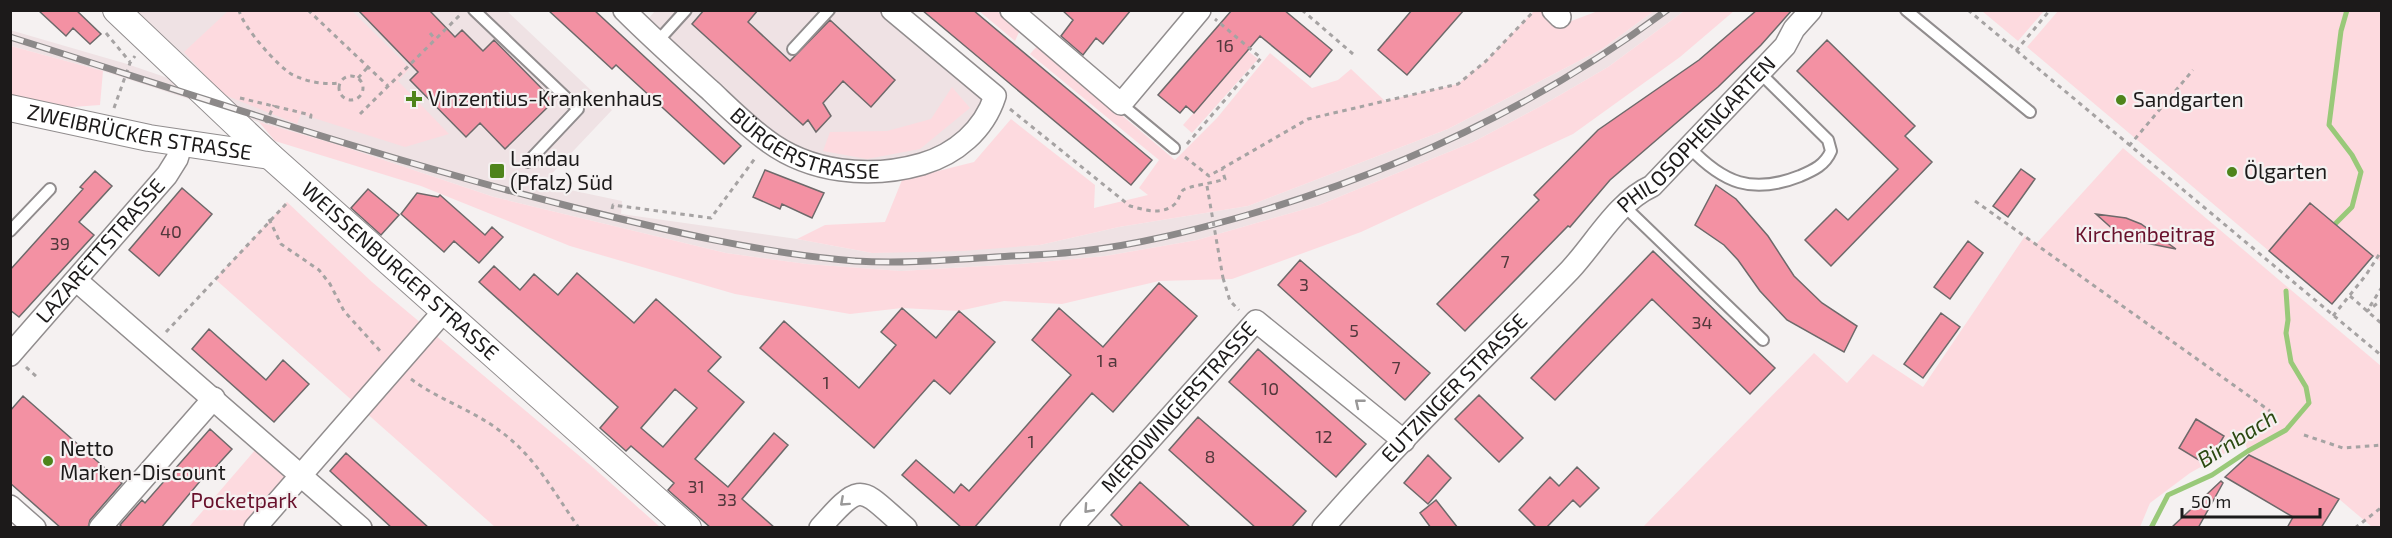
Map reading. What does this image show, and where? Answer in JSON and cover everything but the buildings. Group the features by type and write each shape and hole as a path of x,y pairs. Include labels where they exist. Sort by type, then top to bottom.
{"street":[{"name":"BÜRGERSTRASSE","path":"624,10 767,141 815,163 833,168 868,173 908,168 930,162 956,148 983,124 995,96"},
{"path":"892,10 995,96"},
{"path":"1024,15 1121,104 1206,14"},
{"name":"PHILOSOPHENGARTEN","path":"1586,249 1637,193 1652,186 1785,46 1807,15"},
{"name":"WEISSENBURGER STRASSE","path":"110,21 147,41 270,156 688,528"},
{"name":"ZWEIBRÜCKER STRASSE","path":"10,108 108,130 270,156"},
{"name":"LAZARETTSTRASSE","path":"14,345 77,281 166,175 177,159 182,143"},
{"name":"EUTZINGER STRASSE","path":"1323,528 1374,469 1573,267 1586,249"},
{"path":"77,281 214,398 359,527"},
{"path":"255,528 397,368 444,311"},
{"name":"MEROWINGERSTRASSE","path":"1071,528 1256,321 1404,441"},
{"path":"100,528 214,398"},
{"path":"820,528 851,495 860,494 873,499 906,528"},
{"path":"10,506 35,528"}],"lane":[{"path":"474,10 578,109 528,162"},
{"path":"657,42 686,10"},
{"path":"793,49 829,10"},
{"path":"1906,10 2030,112"},
{"path":"1689,147 1702,161 1726,178 1758,187 1794,178 1827,161 1831,151 1828,140 1759,72"},
{"path":"1121,104 1174,148"},
{"path":"10,231 50,189"},
{"path":"1624,206 1763,340"}],"path":[{"path":"239,10 241,21 291,74 326,85 339,82 348,76 358,78 362,82 362,93 352,100 340,94 339,82"},
{"path":"308,10 388,86"},
{"path":"1302,10 1353,54"},
{"path":"1206,14 1262,58 1180,153 1209,176 1308,119 1458,84 1486,61 1534,10"},
{"path":"1968,10 2382,356"},
{"path":"2016,51 2050,10"},
{"path":"360,114 457,18"},
{"path":"110,21 130,63"},
{"path":"430,33 435,39"},
{"path":"108,130 130,63 147,41"},
{"path":"358,78 368,67"},
{"path":"2130,146 2193,70"},
{"path":"232,96 311,115 310,122"},
{"path":"995,96 1130,206 1148,212 1164,210 1176,203 1184,190 1199,184 1207,186 1225,179 1222,170"},
{"path":"612,209 613,205 711,218 767,141"},
{"path":"1207,186 1223,278 1230,301 1256,321"},
{"path":"1976,201 2270,411"},
{"path":"153,347 269,219 286,204"},
{"path":"269,219 281,244 319,270 330,284 344,311 365,337 397,368 426,390 498,429 530,455 579,528"},
{"path":"2333,316 2382,250"},
{"path":"2367,311 2382,286"},
{"path":"2350,296 2382,324"},
{"path":"2367,311 2382,300"},
{"path":"2304,435 2343,448 2382,445"},
{"path":"2355,528 2382,507"}],"shaded area":[{"path":"114,11 507,11 612,110 542,184 622,201 621,214 797,239 872,253 1040,245 1119,227 1248,206 1448,129 1602,49 1654,11 1684,11 1608,67 1541,106 1473,142 1319,205 1197,240 1105,256 901,271 807,264 726,253 494,197 339,145 259,122 103,71 11,46 10,30 127,64 197,88"},
{"path":"655,11 892,11 995,96 983,124 908,168 791,153 641,27"}],"green space":[{"path":"228,11 352,11 410,68 398,81 449,134 405,147 301,114 297,124 222,94 184,52"},
{"path":"979,11 997,11 1020,30 1015,41"},
{"path":"1534,11 1552,11 1566,23 1598,11 1654,11 1602,49 1448,129 1248,206 1119,227 1040,245 963,251 872,253 797,239 825,225 885,222 902,180 974,162 1011,119 1095,185 1094,208 1148,195 1139,188 1159,160 1030,54 1038,45 1175,160 1217,118 1270,53 1312,88 1338,80 1351,69 1385,101 1458,84 1486,61"},
{"path":"1684,11 1734,11 1680,57 1573,134 1361,232 1232,279 1159,281 1062,304 1004,301 959,311 902,308 850,314 735,294 570,246 421,186 275,141 259,122 339,145 494,197 726,253 807,264 901,271 1020,264 1105,256 1197,240 1319,205 1473,142 1541,106 1608,67"},
{"path":"1982,11 2044,11 2018,41"},
{"path":"2058,11 2381,11 2381,262 2310,203 2269,251 2027,47"},
{"path":"11,46 103,71 100,105 59,108 11,96"},
{"path":"1248,51 1258,59 1192,133 1183,125"},
{"path":"952,87 970,108 920,149 867,159 823,151 830,132 887,131 931,119"},
{"name":"Kirchenbeitrag","path":"2123,148 2381,366 2381,527 2372,527 2339,499 2249,455 2245,442 2190,473 2150,503 2140,527 1642,528 1814,353 1847,383 1873,354 1923,387 2025,236 2036,244"},
{"path":"287,202 372,282 595,469 660,527 495,527 215,279"},
{"name":"Pocketpark","path":"263,441 301,475 255,527 188,528"}],"waterway":[{"name":"Birnbach","path":"2332,227 2352,207 2361,172 2352,155 2329,125 2341,31 2347,10"},
{"name":"Birnbach","path":"2151,528 2168,495 2212,475 2248,451 2286,430 2309,403 2306,387 2291,362 2286,333 2288,320 2286,291"}],"railway":[{"path":"10,37 360,148 572,207 677,232 783,252 855,261 907,262 1060,253 1123,245 1204,227 1301,198 1357,179 1465,132 1568,76 1667,10"}],"place":[{"name":"Vinzentius-Krankenhaus","path":"414,99"},
{"name":"Sandgarten","path":"2121,100"},
{"name":"Landau (Pfalz) Süd","path":"497,171"},
{"name":"Ölgarten","path":"2232,172"},
{"name":"Netto Marken-Discount","path":"48,461"}]}
